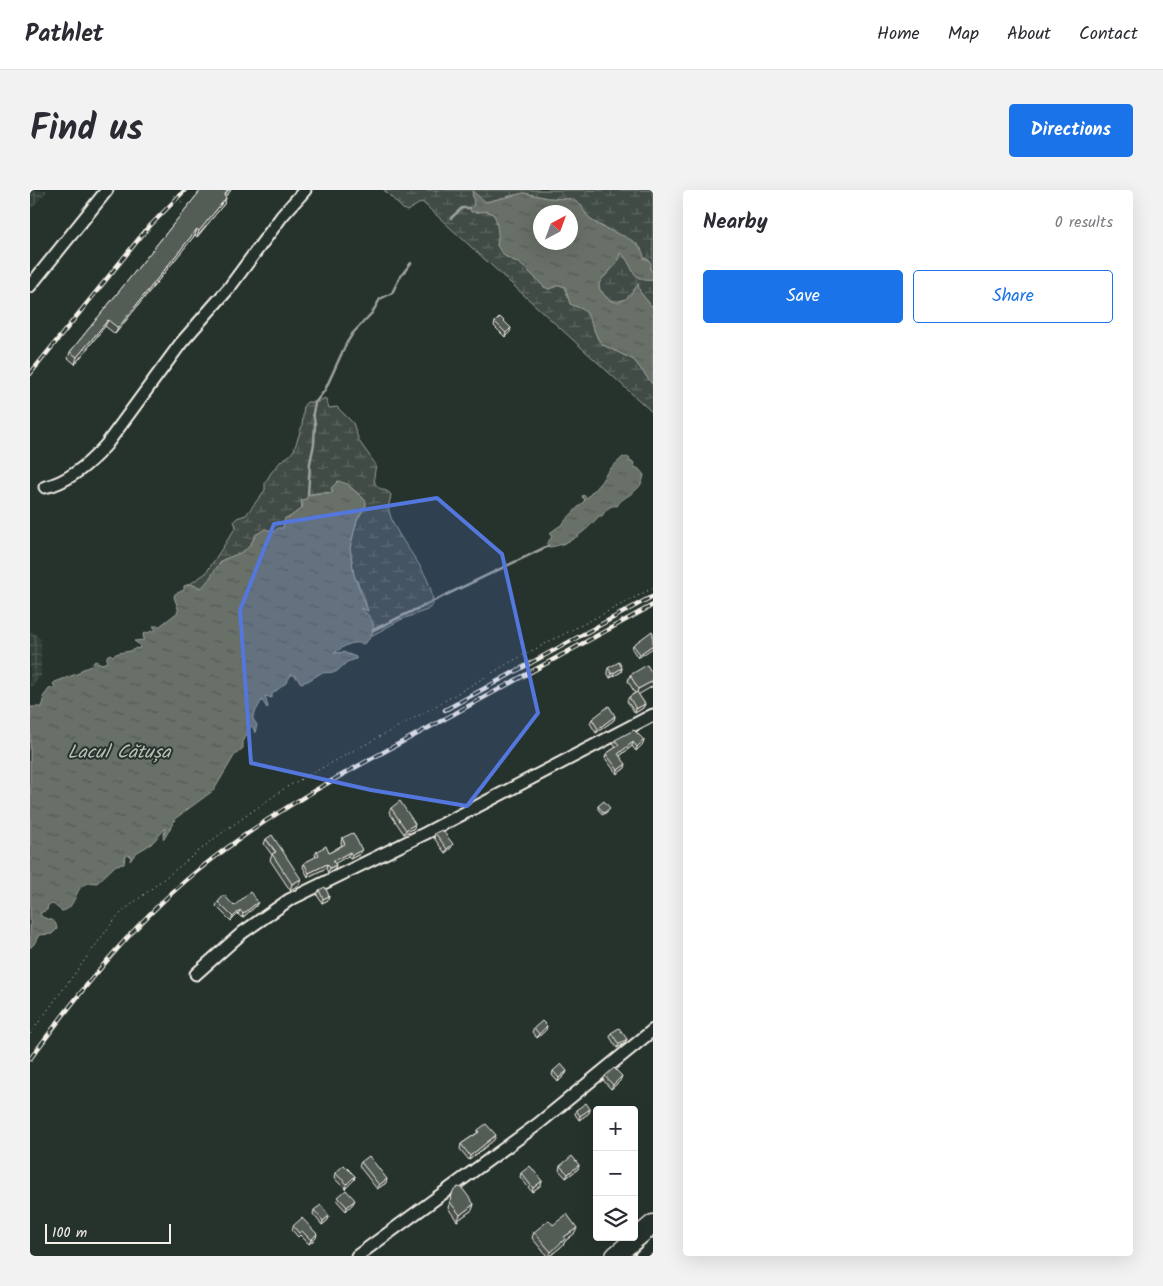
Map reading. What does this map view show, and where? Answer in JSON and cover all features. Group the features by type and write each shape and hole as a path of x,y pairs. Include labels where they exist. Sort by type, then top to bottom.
{"highway":[{"path":"615,1256 653,1224"}],"street":[{"path":"30,286 107,190"},
{"path":"45,487 65,479 84,466 106,445 181,343 229,288 282,216 305,190"},
{"path":"196,974 242,933 289,900 426,833 653,715"},
{"path":"357,1256 538,1124 653,1030"},
{"path":"641,1256 653,1245"}],"path":[{"path":"174,195 185,205"},
{"path":"30,1034 122,912 218,835 285,788 429,710 514,660 653,588"}],"highlighted area":[{"path":"437,498 502,554 538,713 467,806 371,790 251,763 240,610 274,524"}],"shaded area":[{"path":"30,190 48,190 30,210"},
{"path":"30,630 41,639 41,676 30,688"}],"green space":[{"path":"384,190 653,190 653,272 644,258 611,231 594,222 572,199 547,198 524,193 485,202 479,198 474,199 475,213 483,211 494,215 499,232 497,245 506,257 521,264 544,287 549,288 560,285 565,287 568,298 575,306 587,313 598,339 603,345 634,360 653,385 653,413 422,202 407,211"},
{"path":"620,253 628,261 636,275 646,280 653,280 653,308 640,292 620,301 615,301 606,297 600,290 600,281 614,266"},
{"path":"325,398 329,408 337,407 353,423 359,441 376,465 375,483 391,495 389,509 393,523 421,568 431,592 433,605 427,610 400,620 371,636 372,626 370,620 359,607 368,611 363,594 354,575 350,548 357,520 366,505 362,497 347,484 333,493 311,494 301,501 302,508 285,519 283,528 274,532 271,530 256,534 248,549 222,560 206,585 201,588 190,584 206,573 236,527 234,521 246,515 265,490 265,483 271,473 294,450 302,426 304,405 307,402 318,402"}],"water":[{"path":"472,191 486,202 524,193 547,198 572,199 582,206 587,216 595,223 635,242 641,249 644,258 649,260 651,264 650,270 653,272 653,280 645,280 636,275 620,253 616,264 601,280 599,287 602,293 610,300 619,302 628,297 638,284 640,292 653,308 653,385 634,360 603,345 598,339 587,313 570,304 565,287 560,285 549,289 544,287 524,267 501,252 497,245 496,219 492,213 471,212 470,208 474,205"},
{"path":"623,457 630,459 630,462 634,463 633,466 644,475 640,486 617,506 608,508 602,516 599,516 571,540 558,545 548,546 547,543 552,537 550,535 551,532 561,525 585,500 582,497 583,495 587,498 608,471"},
{"name":"Lacul Cătușa","path":"338,481 347,484 366,501 366,505 357,520 350,548 354,575 368,611 360,608 369,616 373,623 373,631 369,639 363,644 355,643 344,646 334,653 343,652 356,657 356,659 347,662 336,672 321,673 301,683 294,675 291,675 286,683 272,694 272,698 265,696 268,707 262,700 253,716 257,725 255,733 251,726 243,742 243,748 234,756 214,790 176,818 164,839 166,828 151,844 136,853 130,861 131,856 128,855 125,857 124,864 116,865 97,883 84,884 67,909 62,911 53,904 48,905 47,910 40,913 41,916 53,921 57,929 52,934 39,935 30,948 30,707 42,707 43,697 49,689 55,687 53,684 55,682 79,673 81,670 91,666 95,661 102,664 107,662 107,656 110,654 113,656 136,648 139,649 140,645 134,641 144,640 143,634 156,630 153,626 160,626 178,612 174,597 175,594 184,590 184,586 190,584 201,588 223,560 245,550 255,537 266,529 274,532 278,528 283,528 285,518 290,517 302,508 301,500 306,499 308,495 317,493 333,493 331,488"}],"building":[{"path":"201,190 228,190 224,196 226,198 199,231 197,229 118,328 108,320 77,357 70,352"},
{"path":"500,317 511,328 506,333 495,322"},
{"path":"652,631 653,645 640,654 633,645"},
{"path":"619,662 622,668 612,674 608,668"},
{"path":"647,665 653,675 653,681 638,689 630,675"},
{"path":"637,692 645,704 636,709 629,697"},
{"path":"609,706 615,716 598,729 592,719"},
{"path":"634,730 644,740 637,747 633,742 618,754 626,764 618,770 606,754 619,745 615,740"},
{"path":"400,801 415,824 406,830 391,808"},
{"path":"604,801 610,808 604,813 598,806"},
{"path":"442,830 453,844 447,849 435,833"},
{"path":"353,833 362,850 352,855 350,852 333,861 336,865 330,868 327,864 309,873 304,863 319,855 317,851 326,846 329,853 345,844 342,838"},
{"path":"272,835 301,879 292,884 272,854 276,852 266,839"},
{"path":"325,887 329,896 323,899 319,890"},
{"path":"250,892 258,902 243,914 240,910 233,917 218,902 224,895 234,906"},
{"path":"542,1021 547,1026 539,1034 534,1028"},
{"path":"619,1028 627,1039 619,1044 611,1033"},
{"path":"561,1064 567,1071 559,1078 553,1071"},
{"path":"614,1068 622,1076 613,1085 605,1076"},
{"path":"586,1103 590,1109 580,1116 576,1110"},
{"path":"486,1124 496,1135 470,1156 461,1144 479,1132 478,1130"},
{"path":"369,1156 387,1179 379,1185 361,1162"},
{"path":"572,1156 579,1165 568,1174 560,1166"},
{"path":"344,1165 355,1176 347,1184 335,1173"},
{"path":"530,1166 542,1181 533,1188 521,1173"},
{"path":"458,1187 462,1188 474,1204 460,1215 450,1202 453,1191"},
{"path":"346,1190 355,1200 347,1207 338,1197"},
{"path":"321,1205 329,1216 323,1221 314,1210"},
{"path":"567,1214 577,1228 564,1237 565,1239 551,1252 534,1232 549,1220 553,1225"},
{"path":"302,1218 317,1234 311,1240 302,1231 299,1233 293,1226"}],"waterway":[{"path":"451,218 462,208 470,208"},
{"path":"308,495 310,463 314,444 315,424 313,413 315,403 325,390 353,333 372,313 380,299 392,293 400,277 411,263"},
{"path":"373,630 548,546"}],"railway":[{"path":"30,374 146,230 185,190"},
{"path":"445,710 653,596"},
{"path":"30,1059 87,984 150,914 196,872 249,832 333,780 653,605"}]}
